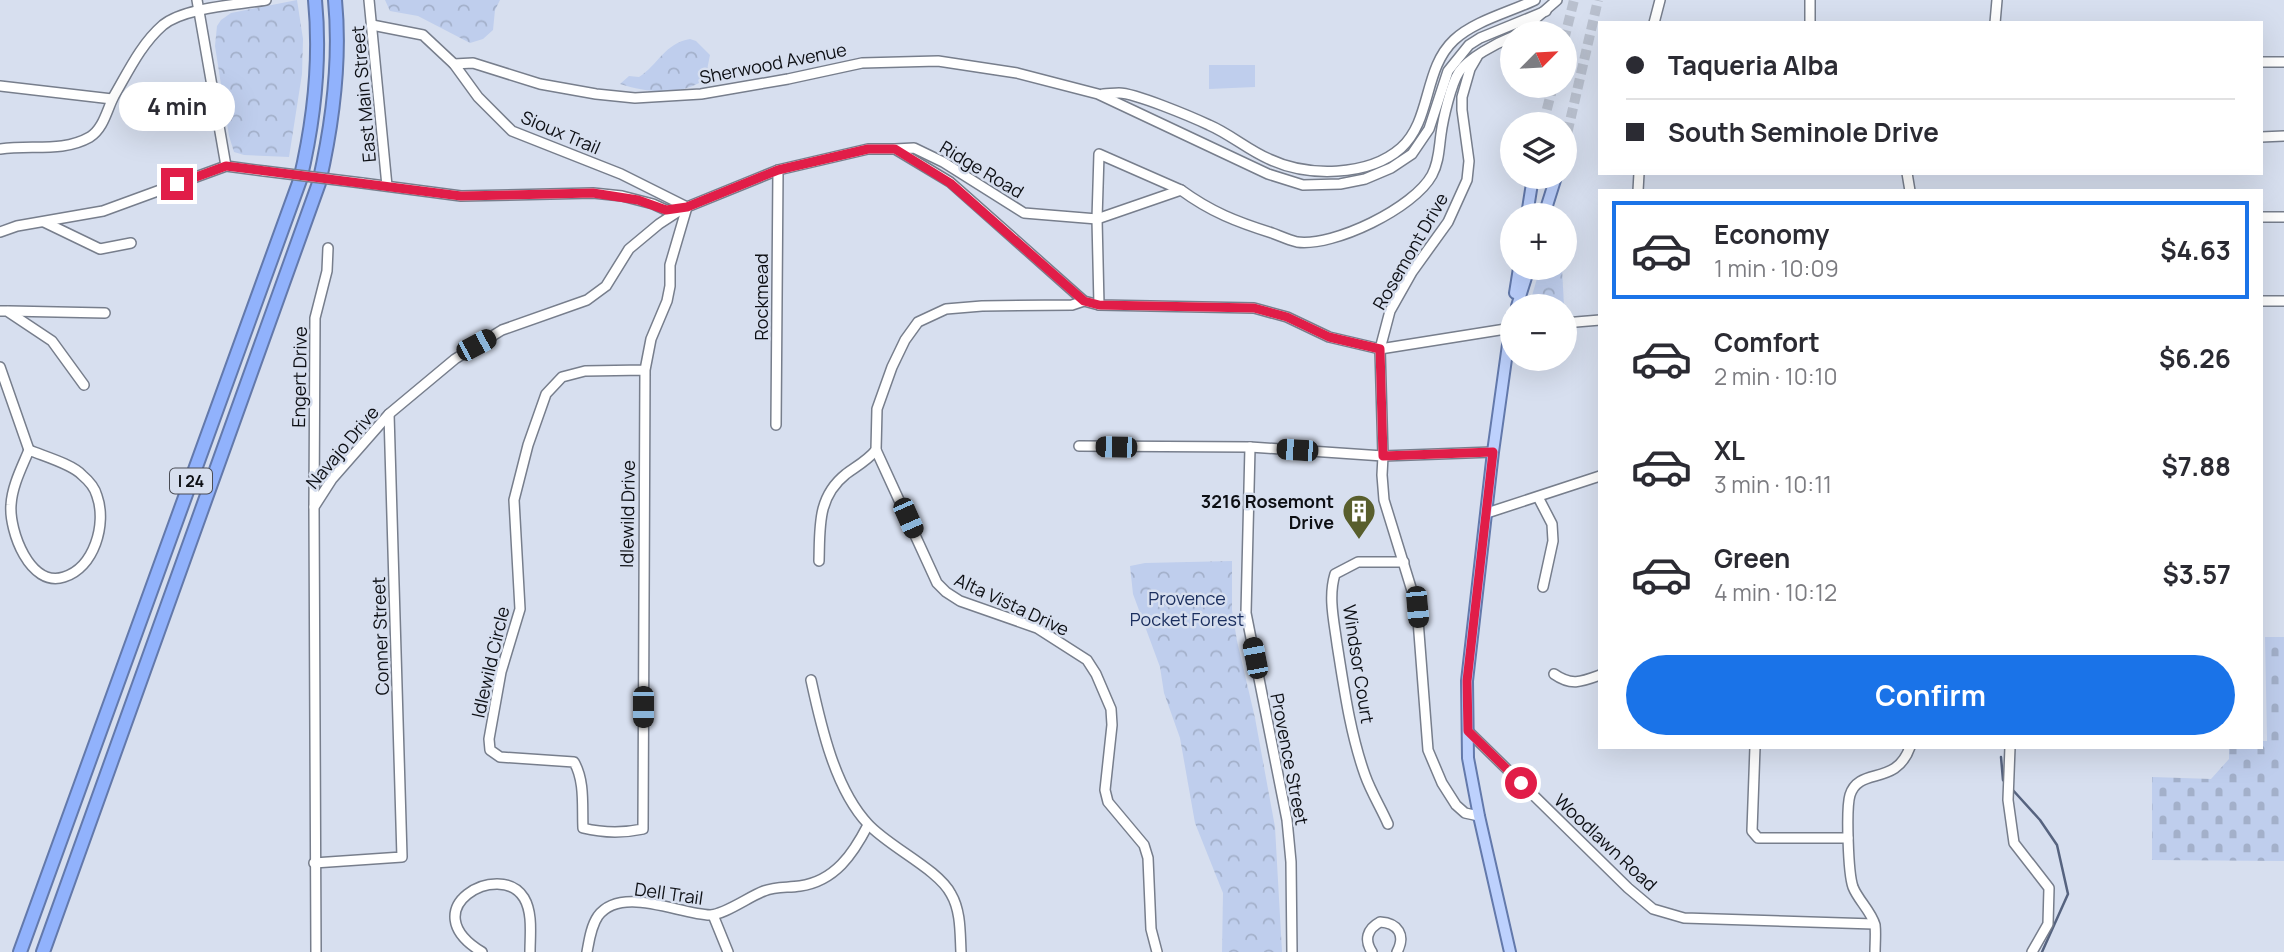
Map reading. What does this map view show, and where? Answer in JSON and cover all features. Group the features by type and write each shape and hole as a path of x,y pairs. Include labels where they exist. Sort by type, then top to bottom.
{"highway":[{"name":"I 24","path":"20,952 300,180 312,130 318,64 315,0"},
{"name":"I 24","path":"43,952 320,183 330,138 338,72 335,0"}],"main road":[{"path":"1505,371 1467,681 1468,758 1510,952"}],"street":[{"path":"197,0 226,166"},
{"path":"0,149 51,148 91,136 102,124 112,99 146,43 164,24 181,15 266,0"},
{"name":"East Main Street","path":"369,0 387,186"},
{"name":"Sherwood Avenue","path":"1098,94 1130,95 1211,126 1270,160 1298,169 1335,172 1358,168 1387,157 1401,148 1411,136 1419,120 1431,78 1442,54 1453,40 1477,24 1535,0"},
{"path":"1534,21 1558,0"},
{"path":"1655,21 1660,0"},
{"path":"1810,0 1810,21"},
{"path":"1995,21 1997,0"},
{"name":"Sherwood Avenue","path":"454,64 473,63 540,84 635,98 701,94 788,79 862,62 938,61 1017,73 1098,94 1240,161 1293,182 1352,182 1391,168 1412,154 1429,128 1448,71 1469,45 1493,32 1546,11"},
{"name":"Sioux Trail","path":"373,24 423,34 454,64 478,97 512,131 621,174 687,207"},
{"path":"1099,305 1098,154 1181,190 1205,208 1232,221 1299,242 1329,238 1377,222 1424,187 1433,174 1439,156 1445,113 1459,72 1500,42"},
{"name":"Rosemont Drive","path":"1477,57 1470,69 1462,97 1469,161 1467,180 1448,222 1412,272 1390,311 1380,349 1385,505 1417,607 1428,750 1442,783 1456,806 1465,813 1479,816"},
{"path":"2263,62 2284,62"},
{"path":"0,86 112,99"},
{"path":"2263,137 2284,136"},
{"name":"Ridge Road","path":"778,170 868,149 914,148 943,162 1024,213 1097,219 1181,190"},
{"path":"895,149 950,183 1084,301 1099,305 1254,308 1287,317 1329,337 1380,349 1500,328"},
{"path":"0,232 103,211 226,166 461,196 593,193 633,199 666,210 687,207"},
{"name":"Navajo Drive","path":"316,952 314,507 332,479 389,414 455,359 502,330 587,299 606,286 629,249 659,224 687,207 778,170"},
{"name":"Rockmead","path":"776,425 778,170"},
{"name":"Idlewild Drive","path":"643,829 645,370 652,339 667,301 670,265 687,207"},
{"path":"2263,217 2284,217"},
{"path":"44,222 100,249 131,243"},
{"name":"Engert Drive","path":"314,507 315,318 327,271 328,248"},
{"name":"Alta Vista Drive","path":"1084,301 1072,305 946,309 918,322 905,340 882,389 877,408 876,450 937,583 960,601 1037,628 1087,660 1096,674 1111,709 1112,725 1105,790 1108,802 1144,845 1148,858 1151,929 1157,952"},
{"path":"2263,301 2284,301"},
{"path":"3,311 106,313"},
{"path":"3,311 52,341 84,385"},
{"path":"1577,322 1598,320"},
{"path":"0,367 29,450 10,506 14,528 22,555 27,561 46,575 62,579 78,570 89,559 100,525 99,499 80,472 29,450"},
{"name":"Idlewild Circle","path":"643,829 628,832 583,828 581,784 579,770 574,762 500,757 490,750 489,739 501,672 520,609 514,500 528,445 546,394 562,377 585,371 645,370"},
{"name":"Conner Street","path":"314,863 402,857 389,414"},
{"path":"1079,446 1250,447 1383,456 1493,452"},
{"name":"Provence Street","path":"1250,447 1246,613 1287,820 1291,862 1292,952"},
{"path":"819,561 820,515 825,500 834,485 871,457 876,450"},
{"path":"1487,513 1598,477"},
{"path":"1538,497 1552,524 1553,541 1543,587"},
{"name":"Windsor Court","path":"1388,824 1366,776 1357,747 1343,687 1332,609 1332,585 1335,575 1358,562 1404,562"},
{"path":"1554,674 1564,681 1580,682 1598,677"},
{"path":"811,680 831,759 855,806 868,825 940,880 951,893 960,927 961,952"},
{"name":"Woodlawn Road","path":"1468,731 1628,888 1653,909 1685,918 1874,924"},
{"path":"1755,749 1752,831 1758,838 1848,838"},
{"path":"1875,952 1874,924 1853,886 1848,838 1850,794 1861,780 1898,769 1905,761 1909,749"},
{"path":"2010,749 2008,800 2014,843 2049,888 2048,924 2032,952"},
{"name":"Dell Trail","path":"587,952 598,916 614,905 631,901 713,915 773,887 816,883 830,876 858,844 868,825"},
{"path":"482,952 463,934 456,922 456,906 465,894 480,887 498,884 513,887 524,897 530,912 530,952"},
{"path":"713,915 728,952"},
{"path":"1372,952 1367,938 1369,929 1385,922 1392,924 1402,936 1397,952"}],"green space":[{"path":"297,0 303,39 302,74 289,157 234,152 215,46 217,26 231,13"},
{"path":"385,0 500,0 495,10 493,30 483,39 470,43 418,16 390,11"},
{"path":"690,39 696,41 710,55 707,70 699,83 670,91 640,89 620,84 629,76 639,77 674,45"},
{"path":"1209,65 1255,65 1255,87 1209,89"},
{"path":"1537,280 1563,280 1563,294 1532,294"},
{"name":"Provence Pocket Forest","path":"1232,561 1232,610 1237,641 1255,718 1275,827 1282,952 1222,952 1223,893 1195,823 1180,738 1164,693 1160,667 1133,594 1130,566 1145,563"},
{"path":"2265,637 2284,637 2284,861 2152,860 2152,777 2211,779 2229,759 2229,749 2263,749 2263,741 2267,741"}],"waterway":[{"path":"2001,757 2003,780 2006,783"},
{"path":"2011,788 2040,820 2057,845 2068,894 2042,952"}],"tunnel":[{"path":"1569,21 1574,0"},
{"path":"1572,112 1598,0"},
{"path":"1546,112 1550,98"}],"place":[{"name":"3216 Rosemont Drive","path":"1359,541"}],"route":[{"path":"177,184 226,166 461,196 593,193 638,200 666,210 687,207 778,170 868,149 895,149 950,183 1084,301 1099,305 1254,308 1287,317 1329,337 1380,349 1383,456 1493,452 1467,681 1468,731 1521,783"}]}
